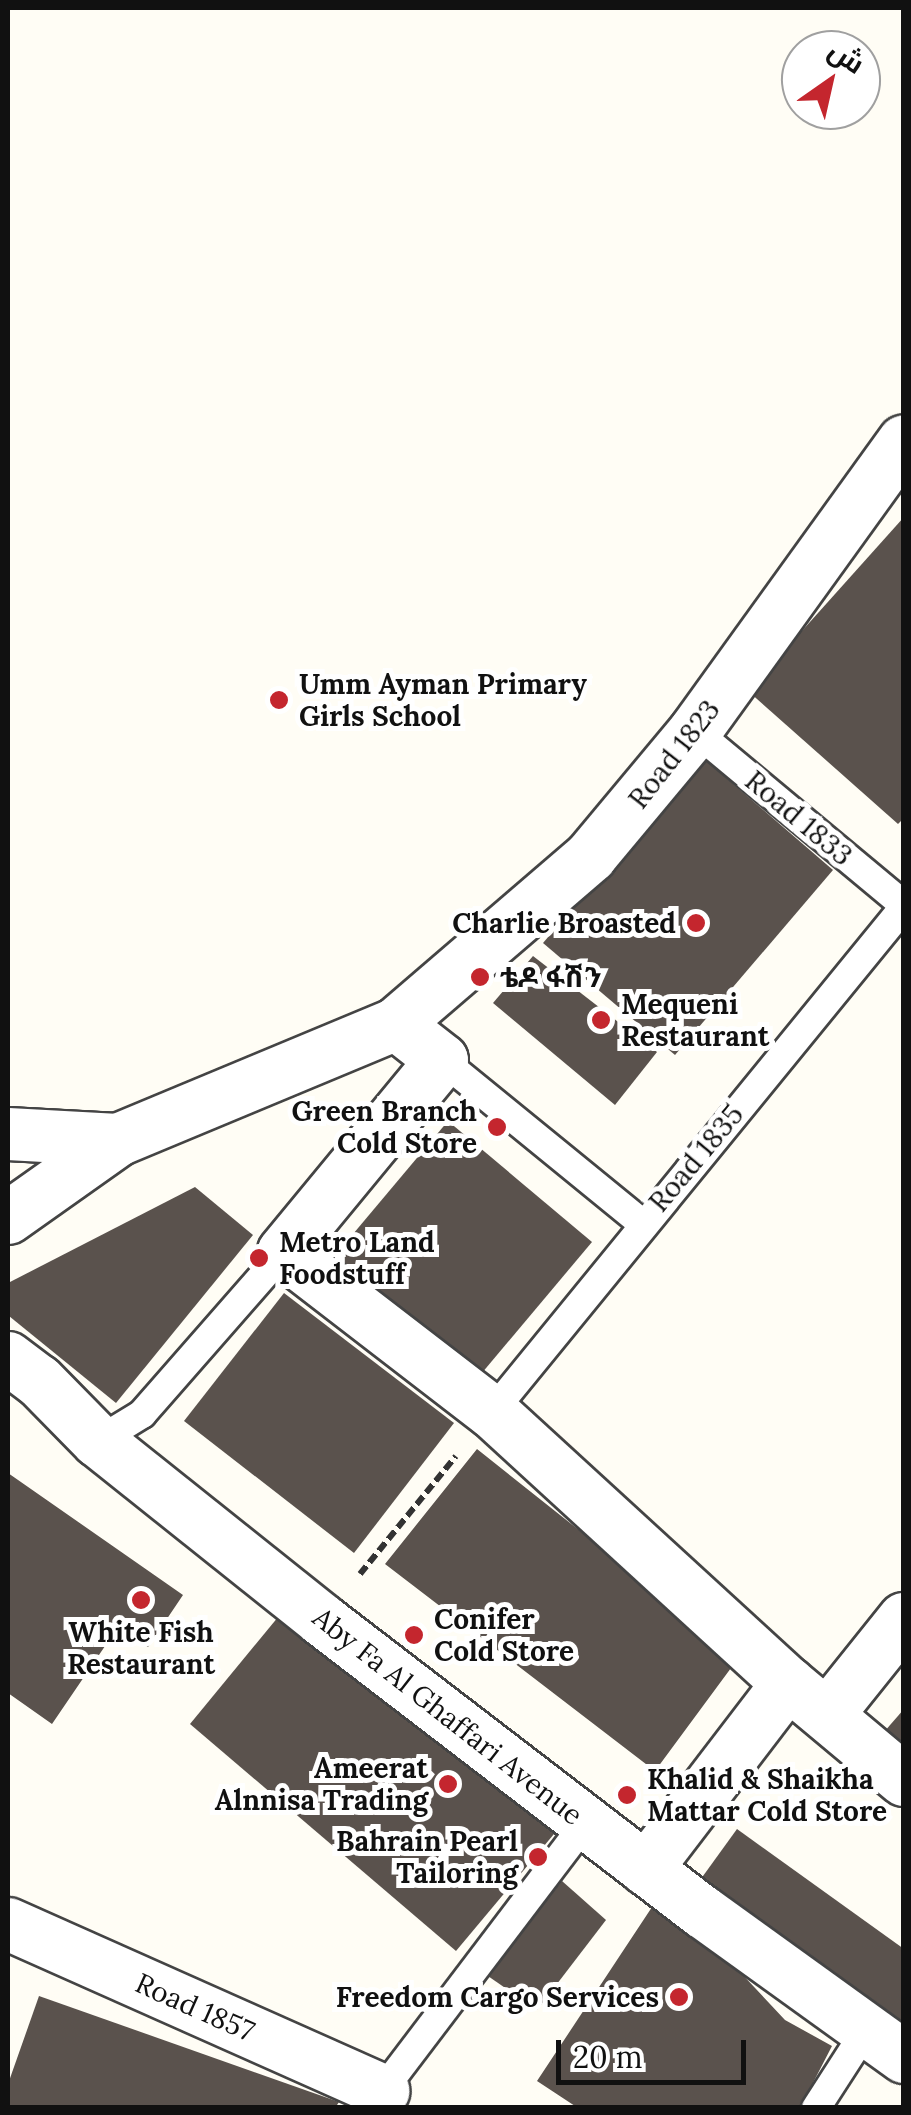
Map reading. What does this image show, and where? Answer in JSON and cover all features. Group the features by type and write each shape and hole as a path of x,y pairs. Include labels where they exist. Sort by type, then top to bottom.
{"street":[{"name":"Road 1823","path":"8,1218 118,1140 396,1024 591,856 695,731 904,441"},
{"path":"396,1024 442,1060 284,1252 492,1412 904,1780"},
{"path":"8,1134 118,1140"},
{"path":"8,1192 8,1203"},
{"name":"Aby Fa Al Ghaffari Avenue","path":"8,1358 40,1381 98,1441 322,1620 646,1869 884,2044"},
{"path":"646,1869 808,1698 904,1619"},
{"name":"Road 1857","path":"8,1924 376,2099"}],"lane":[{"name":"Road 1833","path":"695,731 904,906"},
{"name":"Road 1835","path":"492,1412 642,1223 904,906"},
{"path":"442,1060 642,1223"},
{"path":"98,1441 142,1414 284,1252"},
{"path":"376,2099 586,1822"},
{"path":"816,2108 884,2044"}],"path":[{"path":"322,1620 492,1412"}],"building":[{"path":"904,517 904,818 898,824 748,691"},
{"path":"702,757 833,870 675,1055 543,943"},
{"path":"533,956 657,1052 615,1105 493,1003"},
{"path":"448,1121 592,1242 471,1386 327,1265"},
{"path":"195,1187 253,1235 116,1403 9,1316 10,1282"},
{"path":"284,1293 454,1423 354,1553 184,1421"},
{"path":"477,1449 633,1573 729,1639 731,1668 655,1771 385,1564"},
{"path":"8,1473 183,1595 148,1647 118,1627 52,1724 8,1693"},
{"path":"288,1605 559,1828 456,1951 190,1724"},
{"path":"904,1709 904,1749 884,1732"},
{"path":"737,1829 904,1949 904,2048 690,1894"},
{"path":"562,1881 606,1920 537,2010 485,1974"},
{"path":"656,1901 724,1955 785,2020 832,2046 800,2108 578,2108 537,2081"},
{"path":"39,1996 339,2102 335,2108 12,2108 8,2104 8,2084"}],"place":[{"name":"Umm Ayman Primary Girls School","path":"279,700"},
{"name":"Charlie Broasted","path":"696,923"},
{"name":"ቴዶ ፋሽን","path":"480,977"},
{"name":"Mequeni Restaurant","path":"601,1020"},
{"name":"Green Branch Cold Store","path":"497,1127"},
{"name":"Metro Land Foodstuff","path":"259,1258"},
{"name":"White Fish Restaurant","path":"141,1600"},
{"name":"Conifer Cold Store","path":"414,1635"},
{"name":"Ameerat Alnnisa Trading","path":"448,1784"},
{"name":"Khalid & Shaikha Mattar Cold Store","path":"627,1795"},
{"name":"Bahrain Pearl Tailoring","path":"538,1857"},
{"name":"Freedom Cargo Services","path":"679,1997"}]}
